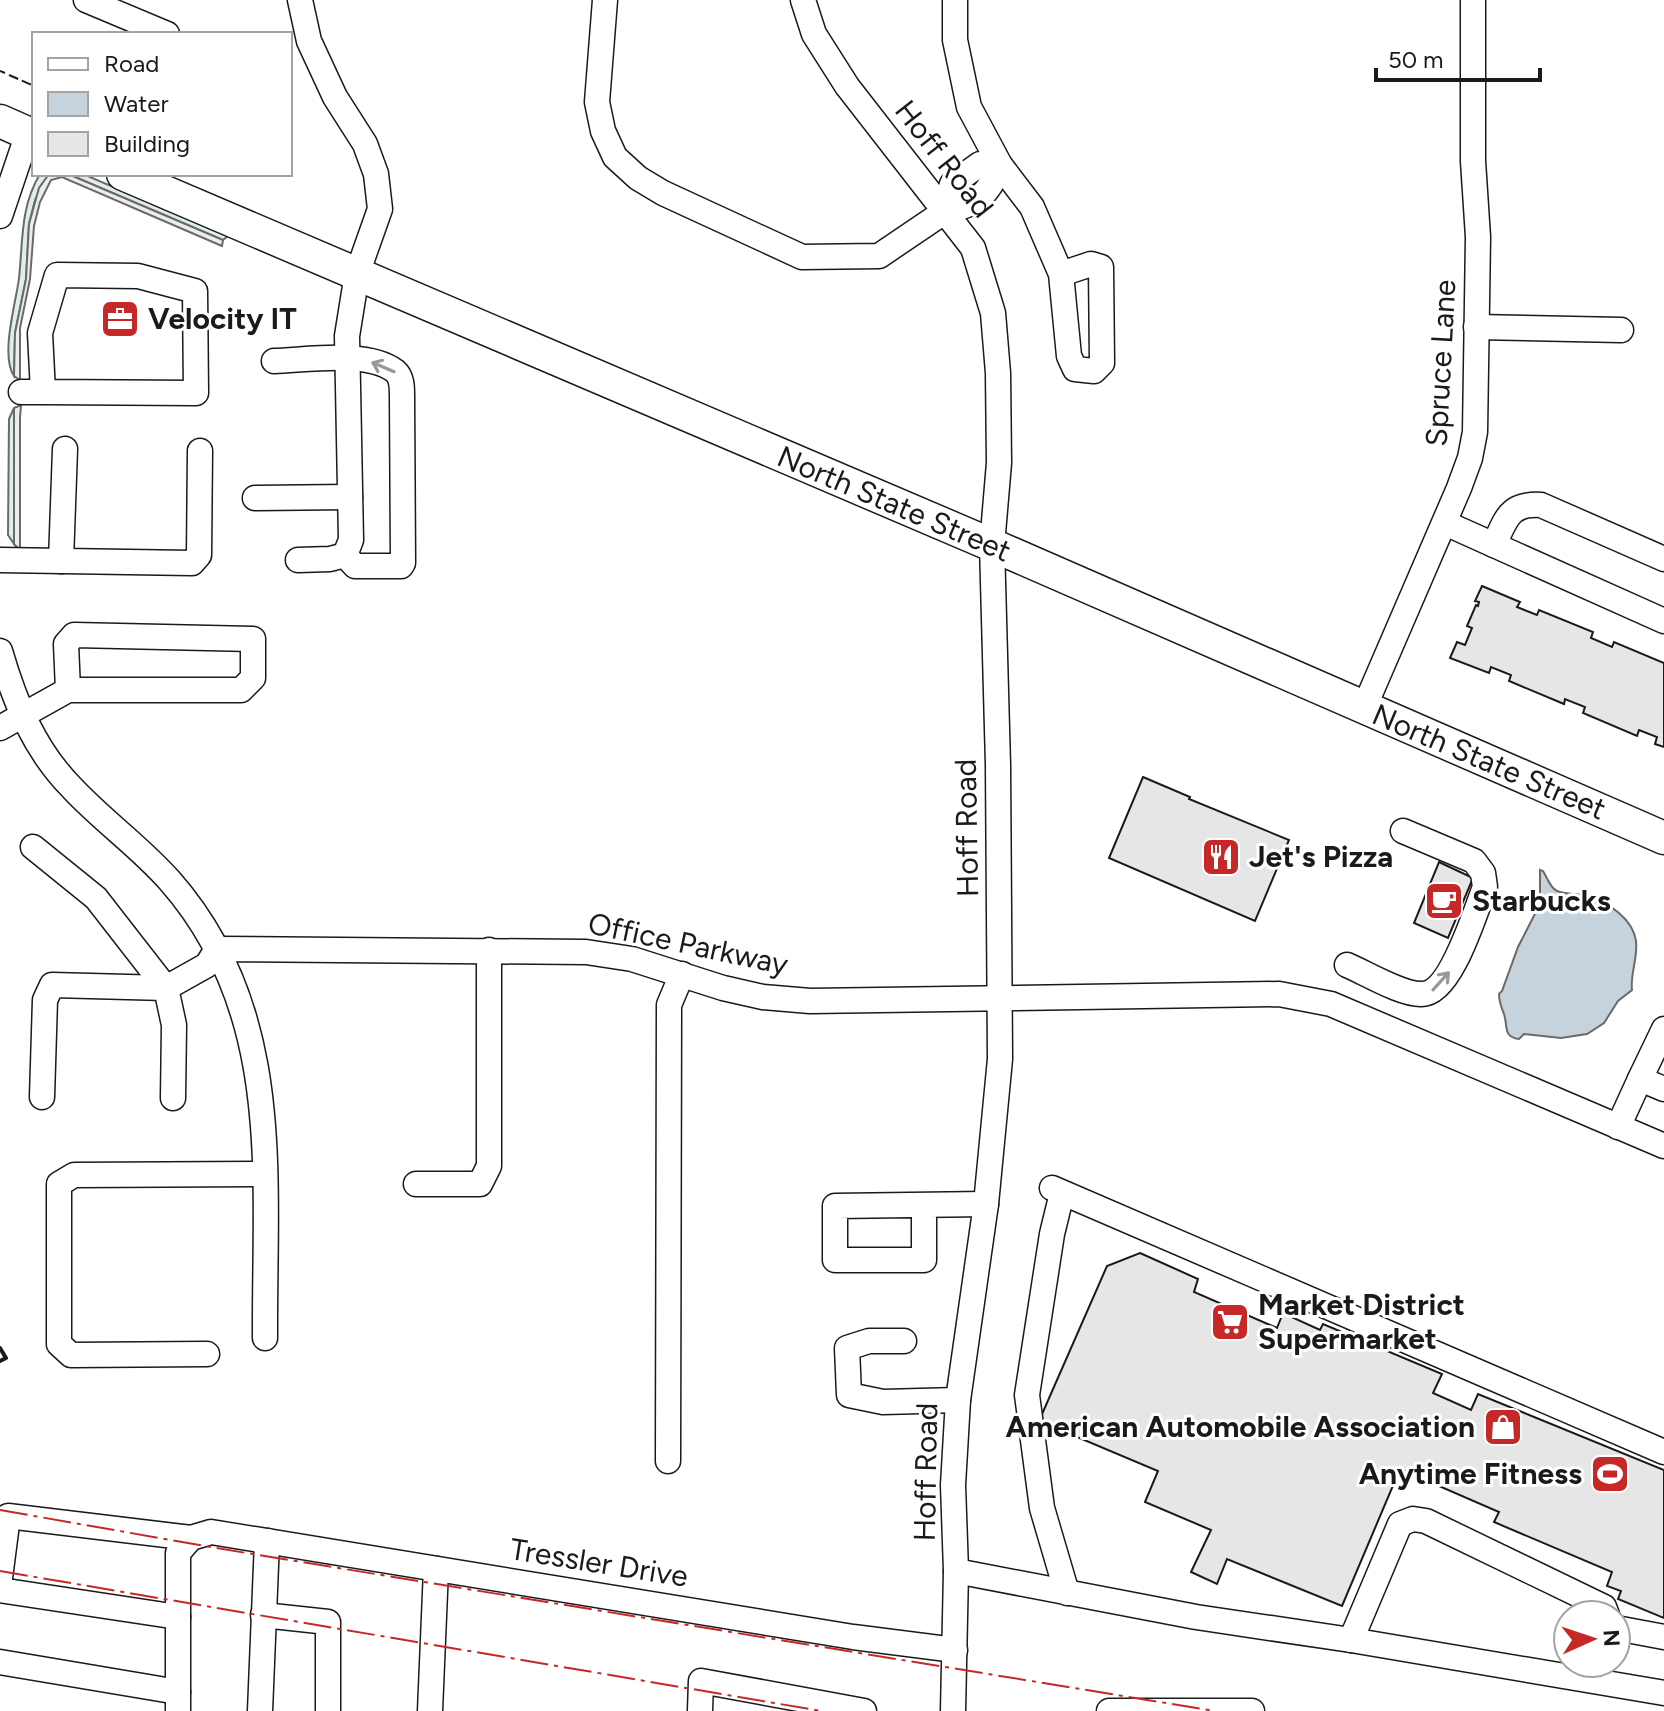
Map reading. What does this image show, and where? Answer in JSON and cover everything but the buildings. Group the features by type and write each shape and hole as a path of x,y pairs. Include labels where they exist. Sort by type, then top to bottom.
{"main road":[{"name":"North State Street","path":"128,176 992,545 1664,838"}],"street":[{"path":"86,0 162,32"},
{"path":"300,0 299,44 365,144 376,174 380,209 357,274 347,336 351,540 345,555"},
{"path":"605,0 597,102 603,131 615,157 638,178 663,193 802,257 879,256 944,212 952,184 980,164 1000,165"},
{"name":"Hoff Road","path":"803,0 814,34 847,86 973,248 993,313 998,373 999,463 992,545 1000,1059 986,1204 958,1400 953,1485 956,1571 953,1711"},
{"path":"955,0 955,40 969,107 1000,165 1032,207 1061,274"},
{"name":"Spruce Lane","path":"1364,708 1445,523 1470,458 1475,432 1478,237 1473,161 1473,0"},
{"path":"0,216 21,130"},
{"path":"57,275 138,276 195,291 196,393 18,392 57,275"},
{"path":"1476,327 1621,330"},
{"path":"274,361 361,359 395,371 402,384 403,563 401,566 355,566 345,555"},
{"path":"61,561 65,449"},
{"path":"0,560 186,564 196,560 199,555 200,451"},
{"path":"255,498 350,497"},
{"path":"1494,545 1509,514 1523,504 1541,505 1664,559"},
{"path":"1445,523 1664,621"},
{"path":"298,560 345,555"},
{"path":"0,728 68,690 241,690 253,678 253,639 74,635 66,644 68,690"},
{"path":"0,651 11,691 47,759 71,788 138,847 171,883 217,949 235,989 253,1042 261,1090 265,1338"},
{"path":"1347,965 1411,993 1424,995 1437,989 1454,964 1485,887 1483,873 1474,861 1403,831"},
{"path":"33,847 96,898 166,988 174,1025 173,1098"},
{"path":"42,1097 45,1000 52,985 166,988 207,965 217,949"},
{"name":"Office Parkway","path":"217,949 586,952 632,959 723,988 763,997 810,1001 1279,994 1331,1004 1664,1146"},
{"path":"416,1184 480,1184 489,1166 489,950"},
{"path":"668,1461 669,1005 682,974"},
{"path":"1618,1127 1664,1029"},
{"path":"1640,1079 1664,1089"},
{"path":"207,1354 71,1355 59,1344 59,1184 74,1175 264,1174"},
{"path":"1067,1593 1042,1508 1027,1395 1057,1190 1664,1452"},
{"path":"924,1205 986,1204"},
{"path":"904,1341 869,1341 847,1348 849,1395 883,1402 958,1400"},
{"name":"Tressler Drive","path":"0,1578 8,1516 191,1538 211,1532 233,1535 853,1637 955,1650"},
{"path":"1351,1640 1400,1524 1413,1519 1426,1521 1588,1599"},
{"path":"0,1662 178,1701 178,1553 191,1538"},
{"path":"260,1711 267,1541"},
{"path":"430,1711 436,1569"},
{"path":"956,1571 1196,1617 1552,1667"},
{"path":"0,1590 178,1617"},
{"path":"263,1615 328,1622 328,1711"},
{"path":"1632,1631 1664,1637"},
{"path":"1620,1679 1664,1693"},
{"path":"700,1711 701,1681 864,1711"},
{"path":"1109,1711 1252,1711"}],"green space":[{"path":"39,176 48,176 35,200 29,224 26,279 15,333 14,376 8,355 10,328 26,212"},
{"path":"73,176 88,176 228,236 223,240"},
{"path":"14,408 14,544 8,535 9,419"}],"shaded area":[{"path":"48,176 73,176 223,240 222,246 62,177 51,180 40,202 34,226 30,279 20,328 20,380 14,376 15,333 26,279 29,224 39,188"},
{"path":"21,405 20,550 14,544 14,408"}],"water":[{"path":"1540,870 1557,891 1604,902 1625,919 1634,933 1636,947 1632,990 1618,1001 1604,1023 1587,1034 1561,1038 1524,1034 1519,1039 1510,1036 1507,1031 1499,994 1540,904"}],"fence":[{"path":"0,71 5,73"},
{"path":"9,75 32,85"}],"wall":[{"path":"0,1348 6,1358 0,1361"}],"power":[{"path":"0,1510 1215,1711"},
{"path":"0,1571 821,1711"}],"place":[{"name":"Velocity IT","path":"120,319"},
{"name":"Jet's Pizza","path":"1221,857"},
{"name":"Starbucks","path":"1444,901"},
{"name":"Market District Supermarket","path":"1230,1322"},
{"name":"American Automobile Association","path":"1503,1427"},
{"name":"Anytime Fitness","path":"1610,1474"}]}
